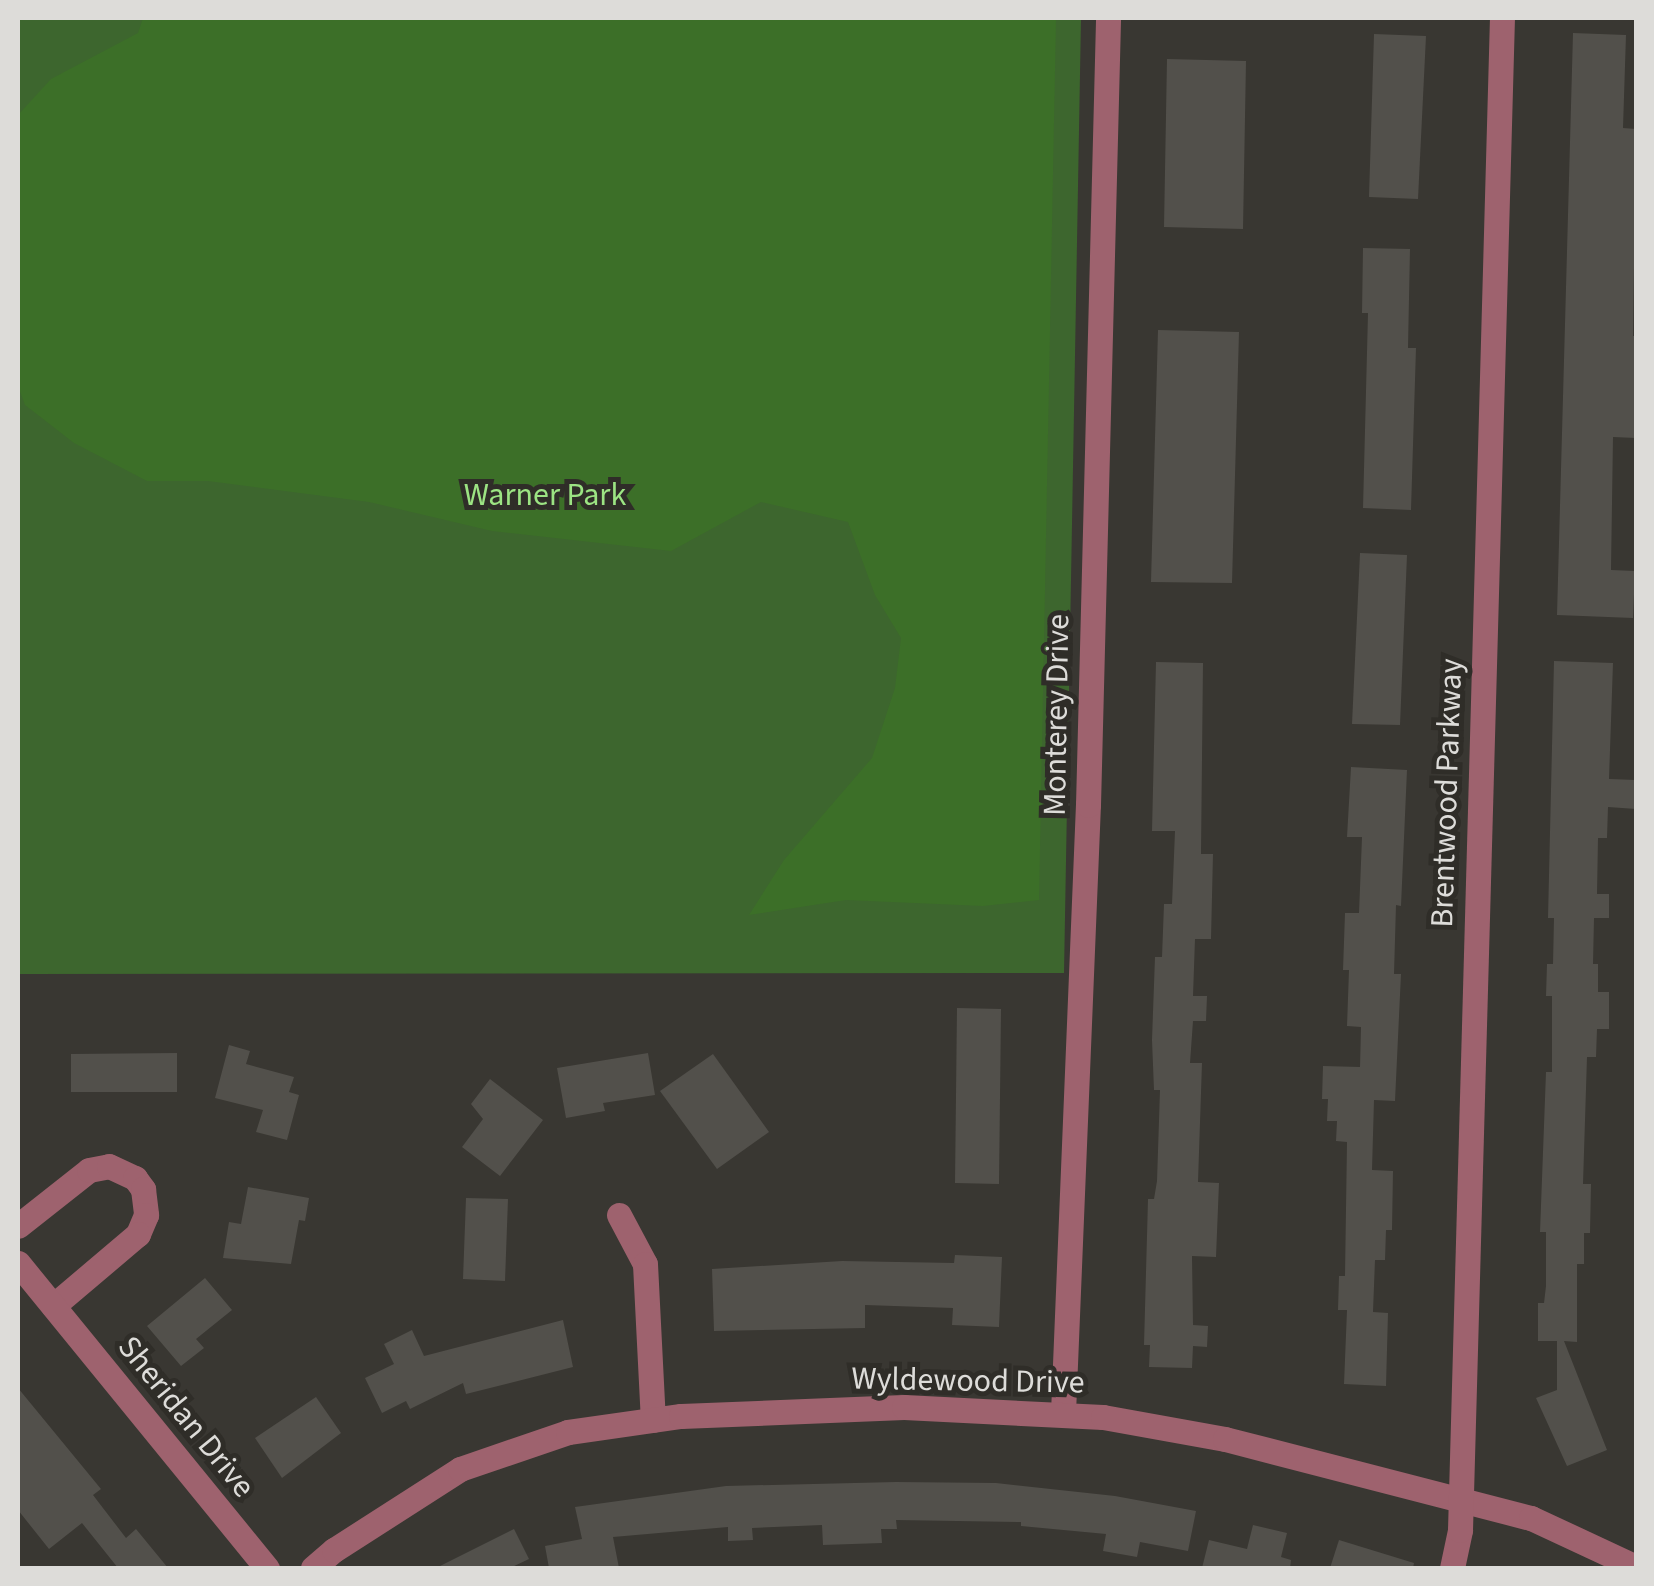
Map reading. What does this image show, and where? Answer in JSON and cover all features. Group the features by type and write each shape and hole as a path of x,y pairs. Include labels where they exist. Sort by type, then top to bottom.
{"street":[{"name":"Monterey Drive","path":"1063,1413 1088,805 1108,18"},
{"name":"Brentwood Parkway","path":"1452,1568 1459,1546 1502,18"},
{"path":"18,1226 89,1170 109,1166 134,1178 146,1201 146,1215 127,1245 54,1306"},
{"path":"620,1215 645,1264 653,1420"},
{"name":"Sheridan Drive","path":"18,1263 268,1568"},
{"name":"Wyldewood Drive","path":"313,1568 334,1550 460,1468 568,1432 653,1420 904,1407 1063,1413 1225,1439 1531,1518 1636,1566"}],"green space":[{"name":"Warner Park","path":"18,18 1081,18 1064,973 18,974"},
{"path":"143,18 1056,18 1039,900 983,906 846,900 749,915 784,860 872,758 895,688 901,638 875,595 848,522 761,502 671,551 492,531 369,502 208,481 147,481 74,443 25,405 18,386 18,115 51,79 138,33"}],"building":[{"path":"1573,33 1626,35 1623,128 1636,129 1636,438 1613,437 1611,570 1635,571 1633,618 1557,615"},
{"path":"1374,34 1426,36 1418,199 1369,197"},
{"path":"1167,59 1246,61 1243,229 1164,227"},
{"path":"1363,248 1410,249 1408,348 1416,348 1411,510 1363,508 1368,313 1362,313"},
{"path":"1158,330 1239,332 1232,583 1151,582"},
{"path":"1360,553 1407,555 1400,725 1352,724"},
{"path":"1554,661 1613,663 1609,779 1636,780 1636,809 1608,807 1607,838 1598,838 1597,894 1609,894 1609,918 1594,918 1593,964 1598,964 1598,992 1609,992 1609,1029 1597,1029 1596,1057 1587,1057 1583,1184 1591,1184 1590,1233 1584,1233 1584,1264 1577,1264 1577,1342 1564,1341 1607,1450 1567,1466 1536,1398 1557,1390 1557,1341 1538,1341 1538,1303 1544,1303 1546,1286 1546,1232 1540,1232 1546,1072 1552,1072 1552,996 1546,996 1547,964 1553,964 1554,918 1548,918"},
{"path":"1156,662 1203,663 1201,854 1213,854 1211,939 1195,939 1193,996 1207,996 1206,1021 1193,1021 1190,1063 1202,1063 1198,1182 1219,1183 1216,1257 1192,1256 1193,1325 1208,1326 1207,1347 1193,1346 1192,1368 1149,1367 1150,1345 1144,1345 1148,1199 1154,1199 1157,1181 1160,1090 1154,1090 1152,1040 1155,957 1162,957 1164,904 1172,904 1175,831 1152,831"},
{"path":"1351,767 1407,770 1401,906 1396,905 1394,974 1401,974 1395,1101 1374,1100 1372,1170 1393,1171 1392,1230 1386,1230 1385,1260 1375,1260 1373,1312 1388,1313 1386,1386 1344,1384 1347,1310 1338,1310 1339,1276 1345,1276 1347,1142 1336,1141 1337,1121 1327,1121 1328,1099 1322,1099 1323,1066 1360,1067 1361,1027 1347,1026 1349,970 1343,970 1345,913 1359,913 1362,837 1347,837"},
{"path":"957,1008 1001,1009 999,1184 955,1183"},
{"path":"229,1045 250,1051 246,1064 294,1077 289,1092 299,1095 287,1140 256,1132 263,1110 215,1098"},
{"path":"177,1053 177,1092 71,1092 71,1054"},
{"path":"648,1053 655,1095 603,1103 605,1111 566,1118 557,1068"},
{"path":"713,1054 769,1132 717,1169 660,1091"},
{"path":"490,1079 543,1120 500,1176 462,1147 483,1119 471,1104"},
{"path":"248,1187 309,1198 305,1221 299,1220 291,1264 223,1258 229,1222 241,1224"},
{"path":"466,1198 508,1199 505,1281 463,1279"},
{"path":"955,1255 1002,1257 999,1327 952,1325 953,1308 865,1305 865,1328 714,1331 712,1269 842,1261 954,1263"},
{"path":"205,1278 232,1310 196,1339 204,1348 181,1366 147,1326"},
{"path":"563,1320 573,1367 466,1394 463,1383 410,1409 406,1401 382,1413 365,1378 394,1364 384,1344 412,1330 424,1356"},
{"path":"18,1388 101,1489 93,1495 126,1538 136,1529 168,1568 118,1568 82,1523 49,1549 18,1510"},
{"path":"316,1397 341,1433 282,1478 255,1438"},
{"path":"996,1483 1115,1496 1196,1511 1188,1551 1140,1542 1137,1557 1103,1551 1106,1534 1021,1526 1021,1522 896,1520 897,1529 881,1529 882,1543 823,1545 822,1525 752,1528 753,1540 728,1541 728,1527 613,1537 619,1568 549,1568 545,1546 582,1539 575,1507 726,1486"},
{"path":"1253,1525 1287,1533 1281,1557 1291,1560 1290,1568 1202,1568 1209,1540 1247,1549"},
{"path":"514,1529 529,1559 510,1568 436,1568"},
{"path":"1339,1540 1414,1563 1413,1568 1330,1568"}]}
